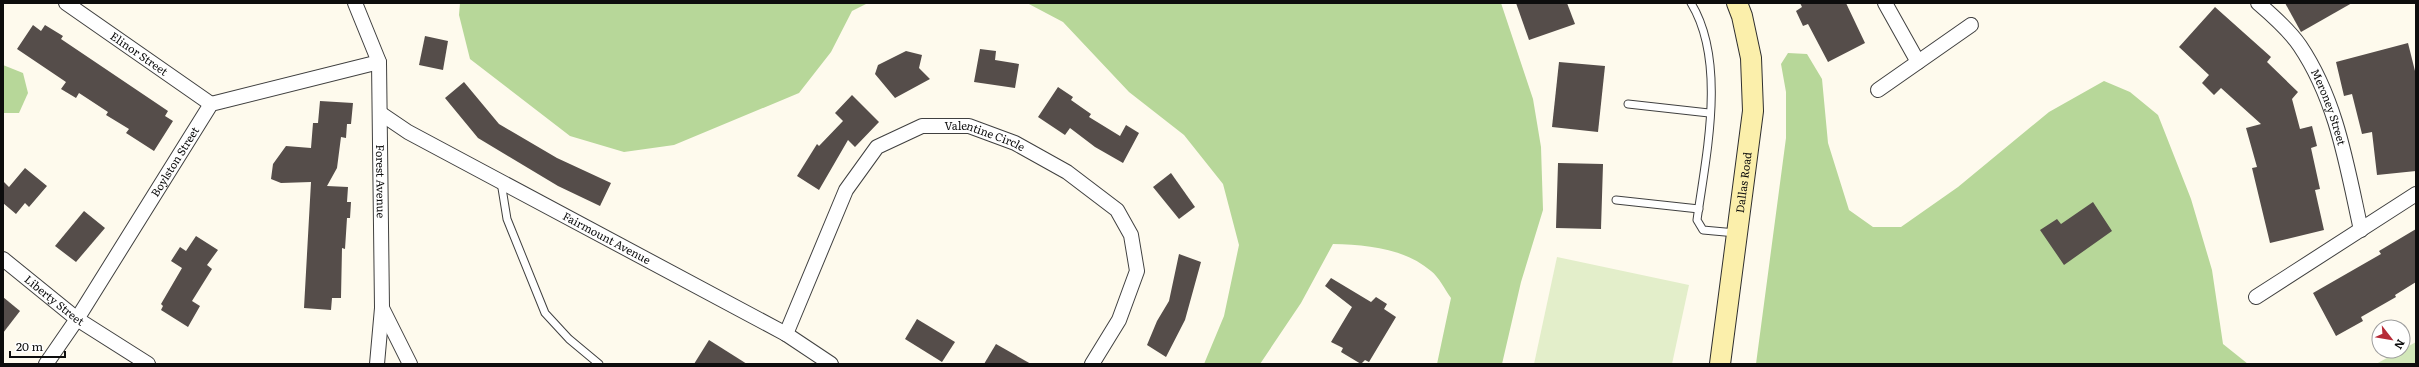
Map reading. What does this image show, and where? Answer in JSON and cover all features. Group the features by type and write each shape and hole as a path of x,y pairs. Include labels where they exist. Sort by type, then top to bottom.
{"street":[{"name":"Elinor Street","path":"66,3 211,104"},
{"name":"Forest Avenue","path":"355,3 379,62 382,308 377,364"},
{"name":"Dallas Road","path":"1720,364 1753,111 1751,58 1742,16 1737,3"},
{"path":"1885,3 1918,62"},
{"name":"Meroney Street","path":"2258,3 2300,45 2320,80 2340,134 2361,230"},
{"path":"1878,90 1971,25"},
{"path":"211,104 379,62"},
{"name":"Boylston Street","path":"46,364 77,319 211,104"},
{"name":"Fairmount Avenue","path":"380,113 408,132 786,334 831,364"},
{"name":"Valentine Circle","path":"786,334 846,190 877,147 922,126 969,126 1015,143 1067,172 1117,210 1131,235 1137,271 1119,320 1092,364"},
{"path":"2256,297 2416,194"},
{"name":"Liberty Street","path":"3,259 77,319 148,364"},
{"path":"382,308 410,364"}],"lane":[{"path":"1691,3 1706,37 1711,64 1709,113 1697,220 1703,230 1737,233"},
{"path":"1628,104 1709,113"},
{"path":"501,182 507,219 545,314 569,339 599,364"},
{"path":"1616,200 1699,209"}],"green space":[{"path":"460,3 868,3 852,11 831,52 799,93 674,145 624,152 570,136 470,59 459,15"},
{"path":"1027,3 1501,3 1533,99 1541,147 1543,210 1521,282 1502,364 1437,364 1451,298 1437,277 1420,263 1409,257 1385,249 1359,245 1333,244 1301,303 1260,364 1204,364 1224,316 1239,245 1223,184 1184,135 1129,92 1063,22"},
{"path":"1788,53 1807,54 1822,79 1828,143 1849,210 1873,227 1901,227 1958,187 2049,112 2104,81 2130,92 2158,115 2191,199 2212,270 2223,344 2248,364 1756,364 1786,138 1786,92 1781,64"},
{"path":"3,65 23,73 28,93 19,113 3,113"},
{"path":"1557,257 1689,285 1672,364 1534,364"},
{"path":"2416,342 2416,364 2376,364 2385,359 2411,359 2411,345"}],"building":[{"path":"1516,3 1567,3 1575,24 1529,40"},
{"path":"1800,3 1846,3 1865,43 1828,62 1808,24 1803,26 1796,11 1802,7"},
{"path":"2285,3 2352,3 2301,32"},
{"path":"2215,7 2271,57 2267,62 2298,92 2292,99 2300,129 2312,126 2317,146 2311,148 2320,189 2315,190 2324,230 2270,243 2252,168 2257,167 2246,128 2261,124 2221,88 2214,95 2202,83 2209,75 2179,47"},
{"path":"33,25 41,31 45,25 63,36 61,39 168,111 165,116 173,121 154,151 126,133 129,129 106,115 108,112 79,93 76,98 61,89 66,82 17,49"},
{"path":"425,36 448,41 443,70 419,65"},
{"path":"2408,43 2416,75 2416,171 2377,175 2372,132 2362,134 2352,94 2344,96 2336,62"},
{"path":"980,49 996,51 995,60 1019,64 1015,88 974,82"},
{"path":"906,51 922,55 919,68 930,79 895,98 875,74 878,65"},
{"path":"1559,62 1605,66 1598,132 1552,127"},
{"path":"464,82 499,124 557,158 611,183 600,206 558,186 478,138 445,98"},
{"path":"1058,87 1073,97 1071,100 1091,114 1089,117 1120,136 1126,125 1139,133 1123,163 1095,147 1070,128 1065,135 1038,117"},
{"path":"852,95 879,122 855,147 848,140 819,190 797,176 817,144 819,146 843,121 835,113"},
{"path":"320,101 353,103 351,124 347,124 346,138 341,137 337,168 327,186 348,187 347,202 351,202 350,218 347,218 345,249 342,248 341,298 332,298 331,310 304,308 311,182 281,183 271,179 273,164 286,146 311,148 313,123 318,123"},
{"path":"1558,163 1603,164 1601,229 1556,228"},
{"path":"25,168 47,186 29,207 25,203 16,214 3,203 3,181 9,187"},
{"path":"1171,173 1195,207 1179,219 1153,187"},
{"path":"2093,202 2112,231 2064,265 2040,230 2057,219 2061,224"},
{"path":"84,211 105,228 76,262 55,246"},
{"path":"2416,229 2416,282 2395,295 2396,297 2361,317 2363,321 2336,336 2313,293 2381,254 2379,251"},
{"path":"196,236 218,250 207,265 212,269 192,301 200,306 188,327 161,310 163,306 161,304 182,268 171,261 180,247 186,251"},
{"path":"1179,254 1201,262 1185,320 1166,357 1147,345 1157,321 1169,301"},
{"path":"1331,278 1371,302 1376,297 1387,304 1384,309 1396,317 1369,362 1365,360 1361,364 1341,352 1343,348 1331,342 1352,307 1325,286"},
{"path":"3,297 20,311 3,333"},
{"path":"917,319 955,342 942,362 905,339"},
{"path":"709,340 747,364 694,364"},
{"path":"996,344 1031,364 984,364"}]}
